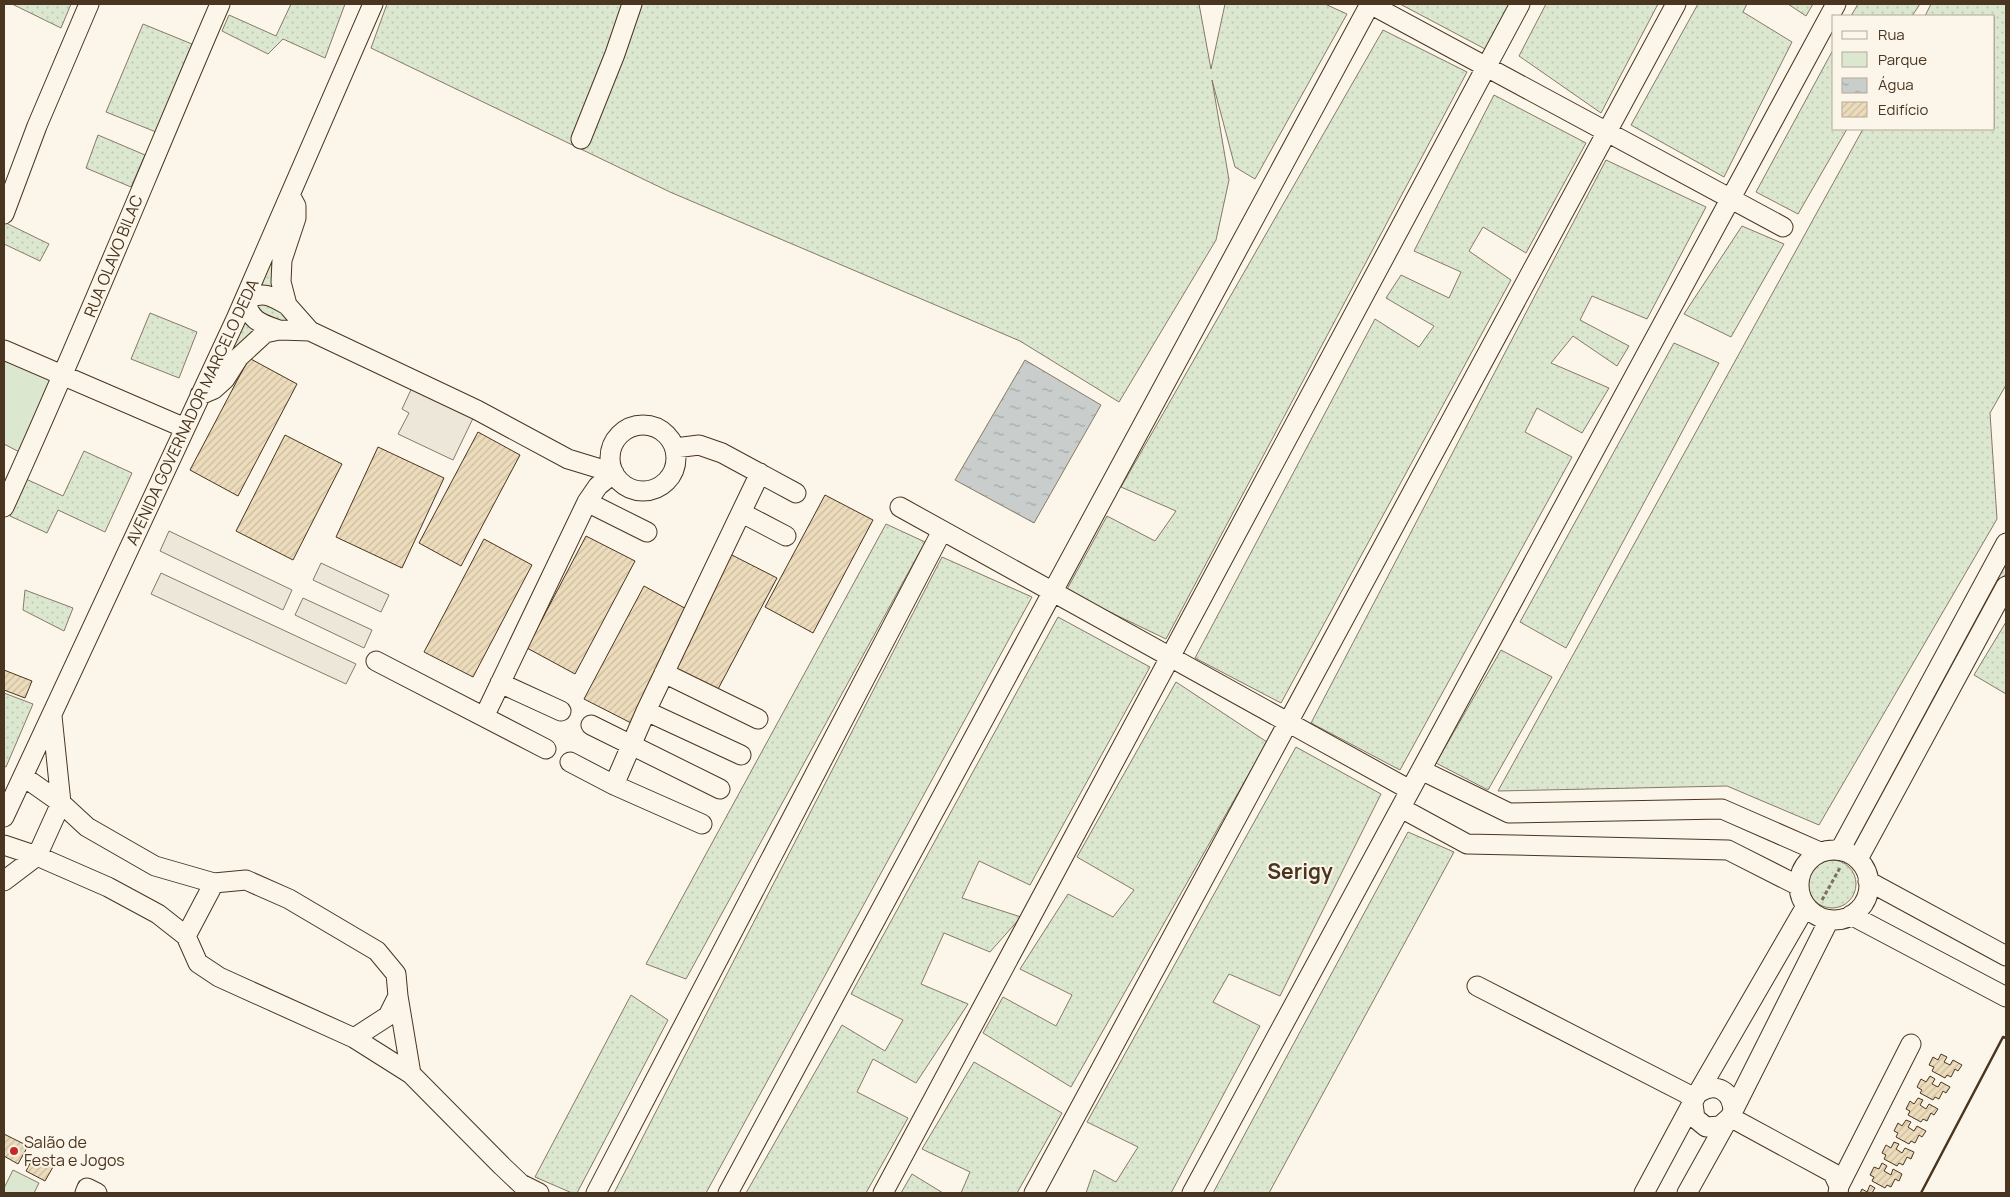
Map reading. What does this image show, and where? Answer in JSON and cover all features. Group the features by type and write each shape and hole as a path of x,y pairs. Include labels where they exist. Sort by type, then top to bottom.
{"street":[{"path":"4,214 37,126 89,4"},
{"name":"RUA OLAVO BILAC","path":"4,507 63,376 136,198 220,4"},
{"name":"AVENIDA GOVERNADOR MARCELO DEDA","path":"4,817 245,300 372,4"},
{"path":"581,139 632,4"},
{"path":"728,1193 1370,4 1783,227"},
{"path":"883,1193 1520,4"},
{"path":"1034,1193 1676,4"},
{"path":"1192,1193 1836,4"},
{"path":"287,305 280,282 282,260 296,218 296,206 290,194"},
{"path":"279,330 259,322 248,313 245,300 256,294 271,296 287,305 310,331 477,410 568,460 614,473"},
{"path":"200,395 214,389 225,379 239,357 265,333 279,330 310,331"},
{"path":"4,350 185,428"},
{"path":"652,426 670,438 674,448 676,458 674,469 660,486 650,490 640,491 629,488 620,482 610,463 610,452 614,441 621,433 631,427 652,426"},
{"path":"674,448 699,445 722,453 796,493"},
{"path":"568,460 587,458 610,452"},
{"path":"484,716 587,502 598,486 614,473"},
{"path":"614,785 646,711 760,473"},
{"path":"587,502 647,532"},
{"path":"900,507 1410,790"},
{"path":"742,513 786,536"},
{"path":"596,1193 942,531"},
{"path":"1840,850 2006,543"},
{"path":"1858,859 2006,586"},
{"path":"376,661 546,749"},
{"path":"664,673 758,719"},
{"path":"500,683 561,711"},
{"path":"646,711 741,755"},
{"path":"4,881 37,856 62,803 52,714"},
{"path":"591,725 720,789"},
{"path":"570,762 614,785 702,824"},
{"path":"1421,770 1509,813 1722,808 1820,852"},
{"path":"24,777 62,803 87,827 155,866 214,883 246,880 289,899 377,951 396,974 411,1074"},
{"path":"1401,808 1467,844 1728,850 1799,886"},
{"path":"4,846 37,856 108,887 142,905 158,914 186,936 198,963 218,977 354,1038 411,1074 502,1166 532,1190"},
{"path":"1840,850 1858,859 1868,875 1866,899 1860,908 1851,915 1829,920 1818,916 1806,906 1799,886 1802,868 1810,859 1820,852 1840,850"},
{"path":"1868,881 2006,956"},
{"path":"186,936 214,883"},
{"path":"1644,1193 1806,906"},
{"path":"1851,915 2006,997"},
{"path":"1687,1193 1730,1117 1780,1021 1829,920"},
{"path":"1477,986 1696,1098"},
{"path":"354,1038 388,1016 398,996"},
{"path":"1839,1190 1911,1044"},
{"path":"1712,1087 1719,1088 1730,1097 1730,1117 1720,1126 1706,1127 1695,1118 1696,1098 1712,1087"},
{"path":"1730,1117 1833,1172 1839,1190"},
{"path":"85,1193 88,1188 97,1193"}],"green space":[{"path":"12,4 71,4 61,28"},
{"path":"291,4 345,4 325,58 283,39 268,54 222,31 229,15 276,36"},
{"path":"387,4 1199,4 1211,69 1225,4 1325,4 1347,14 1255,179 1235,167 1212,80 1229,180 1216,240 1119,402 1020,341 670,192 371,48"},
{"path":"1400,4 1512,4 1487,50"},
{"path":"1546,4 1658,4 1601,113 1519,56"},
{"path":"1698,4 1747,4 1743,12 1792,42 1724,177 1631,125"},
{"path":"1788,4 1813,4 1806,16"},
{"path":"1858,4 1920,4 1913,15 1852,15"},
{"path":"1931,4 2006,4 2006,385 1990,413 1997,519 1819,825 1727,786 1498,791 1862,130 1995,130 1995,15 1926,15"},
{"path":"143,24 192,44 156,132 106,112"},
{"path":"1383,30 1467,72 1166,639 1066,591 1107,516 1155,541 1176,511 1121,487"},
{"path":"1832,52 1832,130 1846,130 1798,214 1756,192"},
{"path":"1494,95 1586,143 1526,253 1483,227 1469,251 1511,280 1281,703 1195,658 1375,319 1419,347 1434,326 1386,298 1401,275 1449,298 1461,272 1414,251"},
{"path":"98,135 145,155 131,187 86,168"},
{"path":"1606,160 1706,207 1647,319 1592,296 1580,320 1629,346 1617,366 1573,336 1551,363 1609,388 1582,433 1537,408 1525,432 1572,457 1400,770 1311,723"},
{"path":"279,220 277,293 253,281"},
{"path":"4,222 49,244 40,261 4,244"},
{"path":"1742,226 1784,244 1731,337 1684,314"},
{"path":"256,295 287,305 289,330 248,313"},
{"path":"150,313 197,332 179,378 131,359"},
{"path":"236,319 261,329 221,377"},
{"path":"1674,343 1719,363 1566,648 1520,622"},
{"path":"4,350 63,376 27,456 4,444"},
{"path":"84,451 132,473 105,532 58,510 47,533 10,516 26,479 63,496"},
{"path":"886,524 925,542 686,979 646,964"},
{"path":"2006,554 2006,573 1859,847 1849,842"},
{"path":"942,557 1032,597 706,1193 614,1193"},
{"path":"25,590 73,608 64,631 23,610"},
{"path":"1058,617 1150,667 1030,885 979,861 962,898 1021,917 990,952 944,933 921,984 968,1004 916,1083 873,1059 857,1092 908,1118 866,1193 746,1193 842,1025 885,1051 903,1020 851,994"},
{"path":"2006,622 2006,694 1974,675"},
{"path":"1501,650 1552,677 1488,790 1436,763"},
{"path":"1176,682 1267,742 1071,1087 983,1033 1003,997 1056,1026 1072,995 1020,969 1068,894 1113,917 1134,890 1077,857"},
{"path":"4,693 33,704 6,767 4,766"},
{"path":"1296,747 1381,794 1280,996 1229,974 1213,1002 1260,1026 1171,1193 1086,1193 1094,1170 1116,1182 1138,1147 1087,1122"},
{"path":"1408,832 1454,852 1269,1193 1213,1193"},
{"path":"1827,860 1837,860 1846,864 1852,870 1856,884 1852,898 1846,904 1837,908 1827,908 1818,904 1812,898 1808,889 1808,879 1812,870 1818,864"},
{"path":"631,995 668,1020 577,1193 572,1193 535,1177"},
{"path":"974,1062 1062,1113 1017,1193 961,1193 970,1172 922,1149"},
{"path":"13,1170 39,1183 34,1193 4,1193 4,1188"},
{"path":"912,1174 943,1193 901,1193"}],"shaded area":[{"path":"415,381 477,410 453,460 398,434 409,413 402,409"},
{"path":"169,531 292,590 283,610 160,551"},
{"path":"321,563 389,595 381,612 313,580"},
{"path":"161,573 356,664 346,684 151,594"},
{"path":"303,598 372,630 364,648 295,615"}],"water":[{"path":"1025,360 1101,405 1034,523 955,480"}],"building":[{"path":"249,358 297,384 238,496 190,470"},
{"path":"478,432 520,455 461,566 419,543"},
{"path":"285,435 342,464 293,560 236,531"},
{"path":"378,447 444,478 402,568 336,537"},
{"path":"825,495 873,520 813,633 765,607"},
{"path":"586,536 635,561 575,674 527,648"},
{"path":"484,539 532,565 473,677 424,652"},
{"path":"728,553 777,578 717,691 669,665"},
{"path":"644,586 692,612 633,724 584,699"},
{"path":"4,670 32,681 25,698 4,690"},
{"path":"1941,1054 1947,1057 1944,1062 1950,1065 1953,1060 1962,1065 1958,1071 1955,1069 1951,1077 1947,1075 1945,1078 1932,1071 1934,1067 1929,1065 1933,1057 1938,1060"},
{"path":"1930,1076 1935,1079 1932,1084 1938,1087 1941,1082 1950,1087 1946,1093 1943,1091 1939,1099 1935,1097 1933,1100 1920,1093 1922,1090 1917,1087 1921,1079 1926,1082"},
{"path":"1918,1098 1923,1100 1920,1105 1926,1109 1929,1104 1938,1109 1934,1115 1931,1113 1927,1121 1923,1119 1921,1122 1908,1115 1910,1111 1906,1109 1910,1101 1914,1104"},
{"path":"1906,1120 1911,1122 1908,1127 1914,1131 1917,1126 1926,1131 1922,1137 1919,1135 1915,1143 1911,1141 1909,1144 1896,1137 1898,1133 1894,1131 1898,1123 1902,1126"},
{"name":"Salão de Festa e Jogos","path":"4,1134 28,1146 18,1164 4,1156"},
{"path":"1894,1142 1899,1144 1896,1149 1902,1153 1905,1148 1914,1152 1911,1159 1907,1157 1903,1165 1899,1163 1897,1166 1884,1159 1886,1155 1882,1153 1886,1145 1891,1148"},
{"path":"34,1156 53,1167 45,1181 26,1171"},
{"path":"1882,1163 1887,1166 1884,1171 1891,1175 1893,1169 1902,1174 1899,1181 1895,1179 1891,1187 1887,1185 1885,1188 1872,1181 1874,1177 1870,1175 1874,1167 1879,1169"},
{"path":"1870,1185 1875,1188 1872,1193 1860,1193 1862,1189 1867,1192"}],"wall":[{"path":"1921,1193 2003,1037 2006,1038"}],"place":[{"name":"Salão de Festa e Jogos","path":"14,1151"}],"district":[{"name":"Serigy","path":"1300,872"}]}
